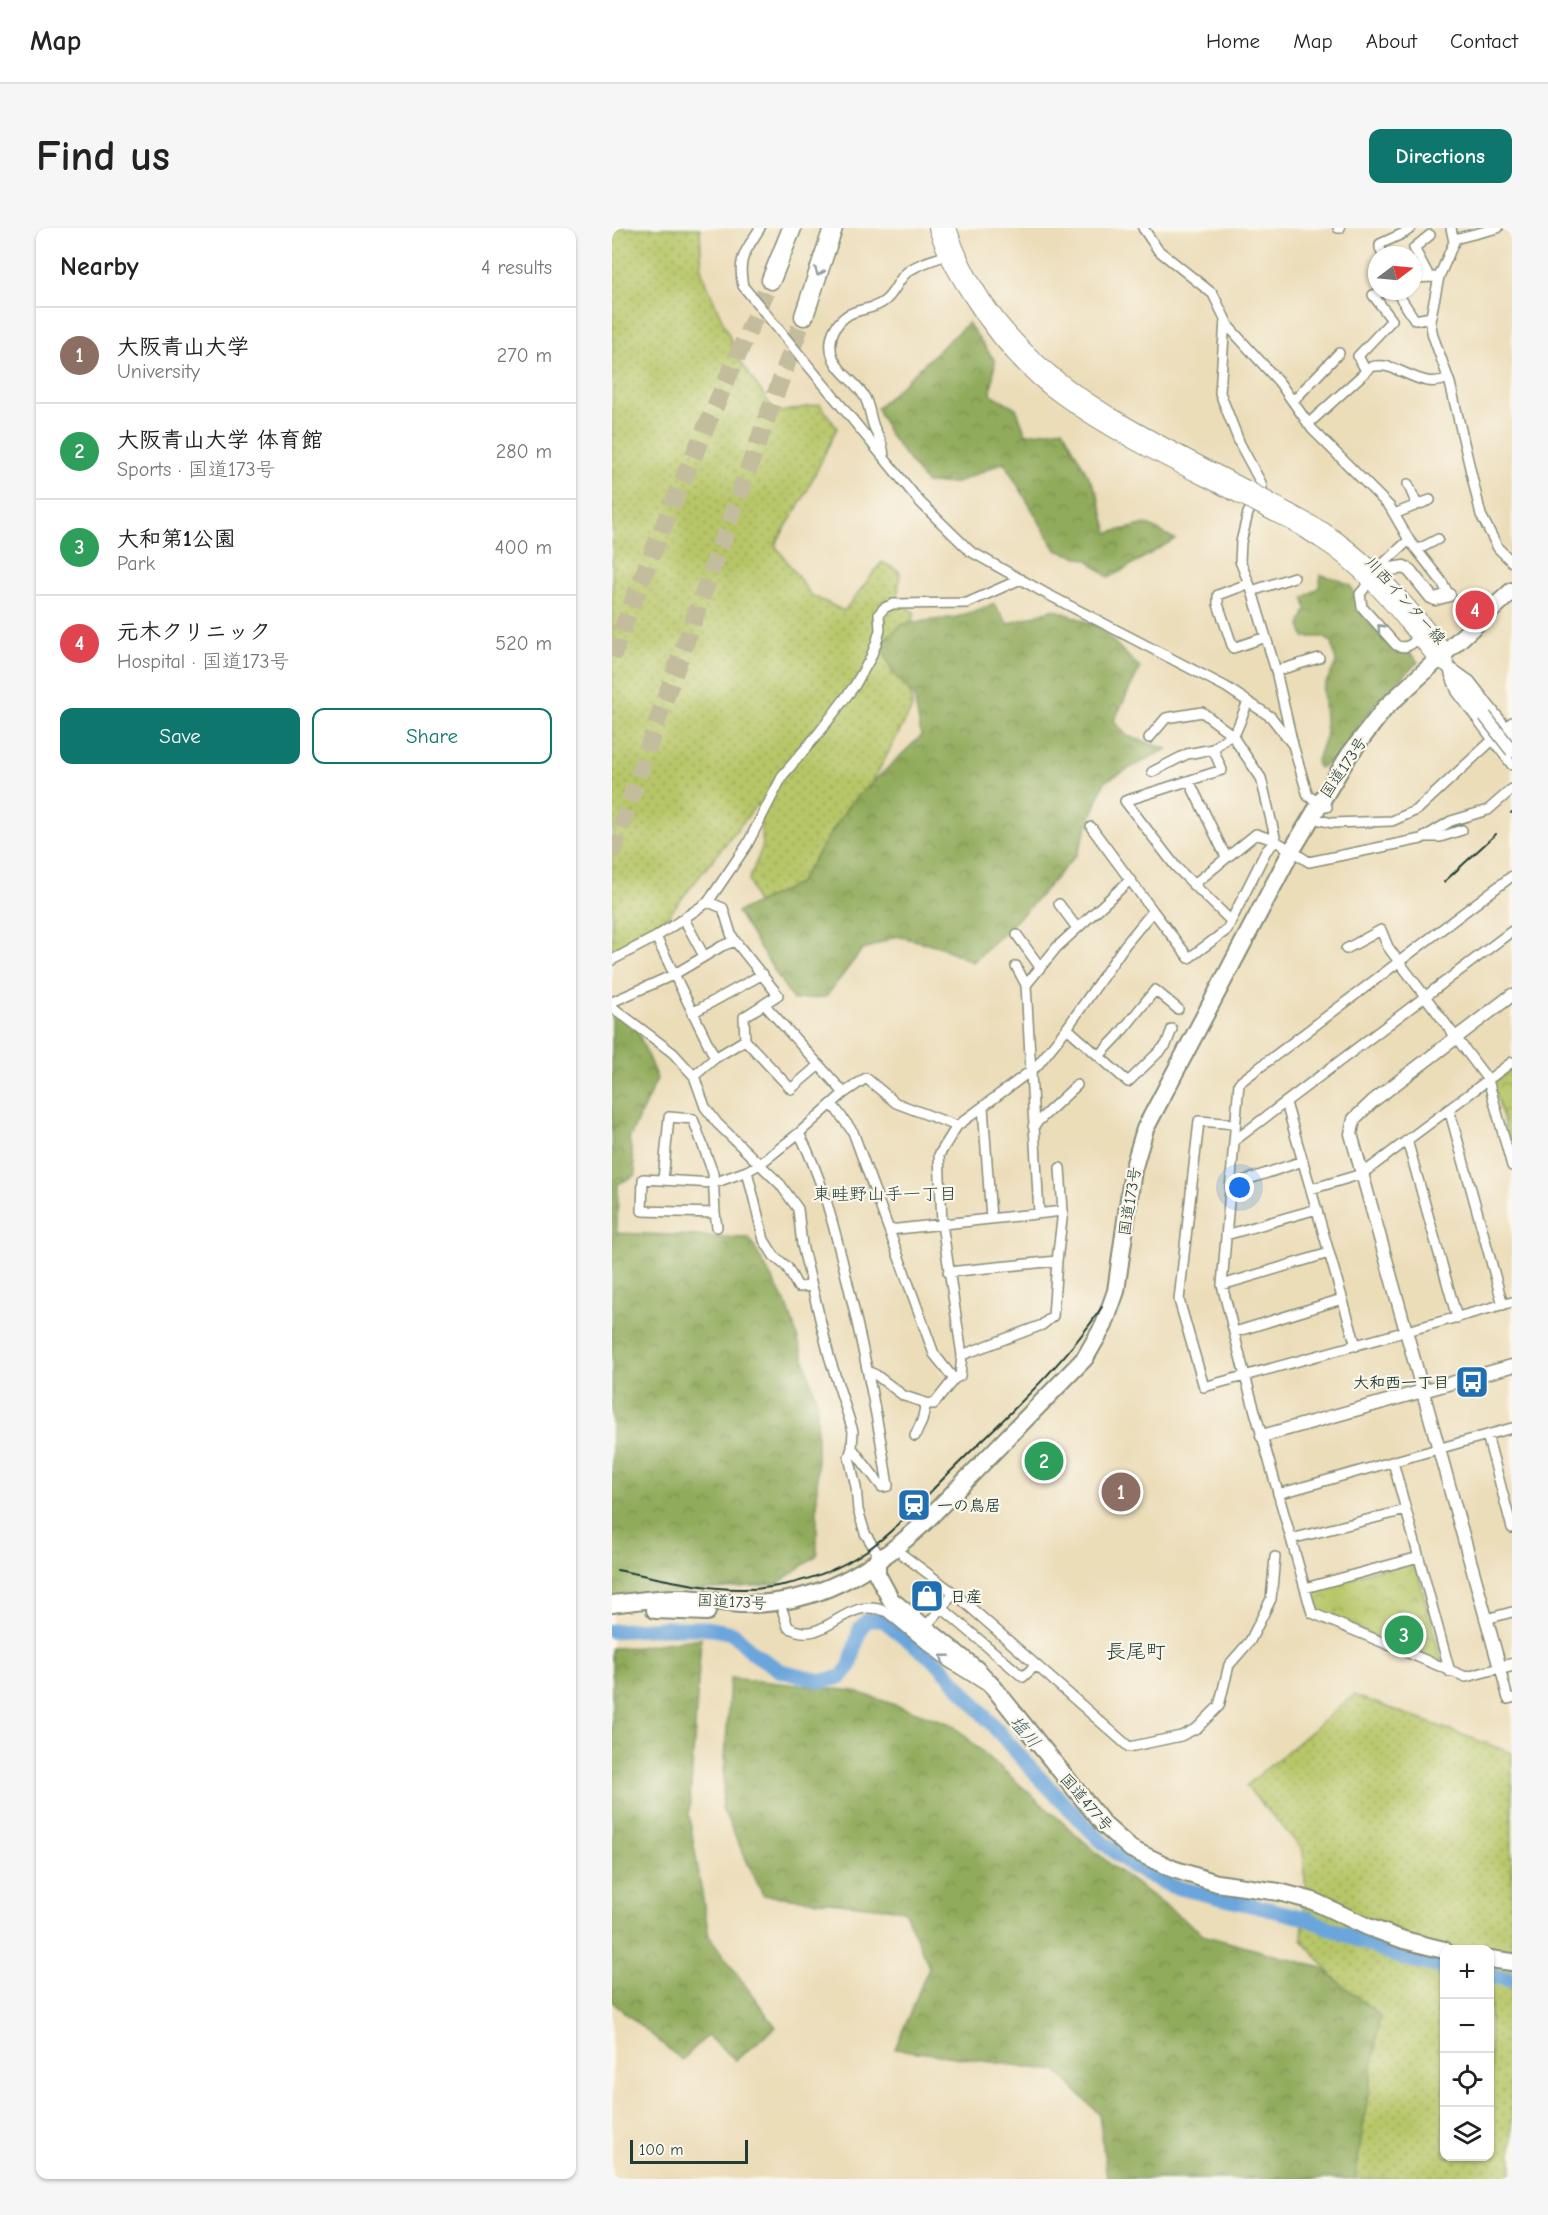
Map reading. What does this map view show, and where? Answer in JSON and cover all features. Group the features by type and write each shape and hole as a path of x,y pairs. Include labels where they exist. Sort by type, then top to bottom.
{"highway":[{"path":"771,280 792,228"},
{"path":"804,316 833,228"},
{"name":"国道173号","path":"612,1615 654,1610 721,1613 783,1612 820,1604 861,1586 1085,1358 1104,1324 1116,1291 1133,1170 1145,1129 1295,852 1373,738 1428,679 1442,658 1512,591"},
{"name":"国道173号","path":"1442,658 1498,620 1512,605"},
{"name":"国道173号","path":"612,1604 684,1598 741,1604 778,1602 814,1595 860,1573 877,1569 903,1555 1078,1381 1099,1354 1118,1313 1126,1283 1139,1192 1150,1142 1295,852"},
{"name":"国道477号","path":"877,1569 891,1600 976,1669 994,1688 1104,1826 1131,1849 1173,1869 1217,1883 1279,1892 1313,1901 1368,1927 1404,1940 1440,1949"},
{"path":"1494,1960 1512,1962"}],"main road":[{"name":"川西インター線","path":"936,228 956,274 982,314 1010,349 1062,398 1115,431 1246,494"},
{"name":"川西インター線","path":"949,228 965,269 990,309 1019,344 1044,369 1073,392 1126,425 1299,527 1347,545 1383,578 1442,658"},
{"name":"川西インター線","path":"1321,535 1364,574 1419,638 1442,658"}],"street":[{"path":"760,228 741,258 743,286 920,502 944,527 970,551 1226,687 1271,717 1293,745"},
{"path":"1143,228 1158,250 1213,294 1229,327 1279,382 1308,424 1390,507 1409,540 1449,594 1435,599 1431,597 1404,567 1391,569 1383,578"},
{"path":"1380,246 1411,228"},
{"path":"1451,228 1454,242 1434,277 1431,317 1433,336 1448,378 1481,515 1498,548 1512,562"},
{"path":"1454,239 1494,228"},
{"path":"1431,235 1414,248 1434,277"},
{"path":"884,457 883,441 874,428 864,396 833,360 830,347 832,336 845,316 855,311 874,308 891,297 907,272 947,255"},
{"path":"1422,278 1434,277"},
{"path":"1366,371 1358,356 1392,320 1377,300"},
{"path":"1402,300 1415,320 1431,317"},
{"path":"1225,320 1220,393 1240,444 1262,489 1248,513 1241,542 1240,561 1276,670 1293,745 1308,795 1332,823 1392,821 1417,810 1493,739 1510,728 1470,681 1442,658"},
{"path":"1293,401 1339,354"},
{"path":"1308,424 1371,367 1383,365 1419,380 1431,382 1448,378"},
{"path":"1408,484 1417,505"},
{"path":"1394,514 1430,500"},
{"path":"1417,550 1438,539"},
{"path":"1384,563 1409,540"},
{"path":"1266,637 1233,648 1218,604 1218,595 1294,577"},
{"path":"612,960 656,937 708,902 747,845 783,775 855,685 876,645 880,630 879,614 884,608 893,604 967,603 1021,579"},
{"path":"1364,589 1360,594 1362,607 1396,645 1402,648 1409,646 1419,638"},
{"path":"1276,670 1318,658"},
{"path":"1442,658 1512,751"},
{"path":"1442,658 1457,692 1512,765"},
{"path":"1152,772 1187,754 1213,749 1232,735 1241,724 1242,713 1248,702"},
{"path":"1149,738 1166,718 1202,712 1232,735 1261,778 1276,841"},
{"path":"1213,749 1222,770 1125,801 1176,867 1231,921"},
{"path":"1189,782 1226,857"},
{"path":"1425,837 1451,821 1488,810 1512,789"},
{"path":"1091,827 1189,958 1227,930 1266,851 1276,841"},
{"path":"1193,885 1256,834 1276,841 1309,862 1392,846 1425,837 1440,837 1462,830"},
{"path":"1506,1666 1466,1677 1312,1613 1245,1376 1222,1285 1239,1083 1512,876"},
{"path":"1026,985 1057,947 1130,880"},
{"path":"708,902 723,908 730,934 778,995 744,1017 745,1040 791,1089 819,1065"},
{"path":"1059,904 1077,928"},
{"path":"869,1372 904,1396 934,1404 954,1379 960,1376 962,1355 942,1224 939,1155 957,1126 1037,1066 1067,1028 1125,945 1154,911"},
{"path":"684,919 704,956"},
{"path":"1346,949 1381,930 1388,947 1488,1080 1510,1148 1512,1166"},
{"path":"1234,1141 1512,932"},
{"path":"1017,935 1040,967"},
{"path":"656,937 715,1058"},
{"path":"612,1002 673,975 735,941"},
{"path":"1016,966 1026,985 1038,1213"},
{"path":"692,1013 763,974"},
{"path":"1099,1056 1155,990 1178,1009"},
{"path":"1512,995 1373,1101 1354,1119 1351,1134 1486,1619 1506,1666 1508,1699 1512,1698"},
{"path":"764,1004 844,1094"},
{"path":"612,1007 673,1053 694,1076 705,1107 717,1123 780,1184 798,1209 802,1245 829,1356 853,1431 849,1457 856,1487 858,1510 865,1533 876,1551 877,1569"},
{"path":"1067,1028 1128,1082 1166,1045 1172,1029"},
{"path":"694,1076 715,1058 745,1040"},
{"path":"1311,1189 1362,1174 1512,1062"},
{"path":"715,1213 642,1211 643,1179 714,1183 747,1171 760,1164 866,1078 896,1103 957,1126"},
{"path":"1033,1126 1077,1085"},
{"path":"1287,1102 1356,1346"},
{"path":"832,1104 853,1132 934,1354 954,1379"},
{"path":"983,1107 991,1218"},
{"path":"1236,1124 1199,1121 1179,1300 1204,1387 1508,1304 1449,1109"},
{"path":"663,1180 669,1117 693,1119 713,1173 717,1227"},
{"path":"799,1133 823,1186 869,1372 888,1486 882,1487 852,1448"},
{"path":"1407,1140 1457,1317"},
{"path":"1231,1185 1303,1161"},
{"path":"962,1355 1042,1325 1053,1316 1063,1211 1060,1168"},
{"path":"747,1171 764,1240 774,1256 787,1267 798,1287 812,1287"},
{"path":"1226,1235 1317,1209"},
{"path":"889,1230 1063,1211"},
{"path":"1222,1285 1329,1253"},
{"path":"948,1272 1057,1261"},
{"path":"1234,1332 1342,1299"},
{"path":"1262,1436 1512,1366"},
{"path":"915,1436 922,1421 926,1403"},
{"path":"1278,1494 1512,1428"},
{"path":"1487,1435 1512,1528"},
{"path":"1392,1462 1450,1672"},
{"path":"1291,1539 1406,1510"},
{"path":"903,1555 954,1593 1130,1747 1181,1736 1197,1728 1219,1706 1229,1665 1250,1641 1271,1599 1275,1557"},
{"path":"1305,1588 1419,1557"},
{"path":"924,1628 954,1593"},
{"path":"783,1612 788,1627 804,1632 819,1630 857,1610 875,1607 887,1612 948,1662 979,1682 994,1688"},
{"path":"942,1608 1023,1677 1036,1665"},
{"path":"1486,1619 1512,1612"}],"green space":[{"path":"612,228 700,228 702,273 740,361 776,413 820,404 837,428 805,495 775,545 811,595 844,611 882,562 900,572 897,601 915,613 907,632 912,708 874,779 802,884 756,903 749,880 763,845 758,803 667,917 612,953"},
{"path":"968,323 995,361 991,394 1016,408 1026,434 1063,429 1097,492 1108,533 1146,524 1175,539 1109,578 1088,560 1056,550 1004,462 956,483 926,483 889,434 877,408"},
{"path":"1321,575 1350,585 1363,616 1395,653 1409,652 1418,662 1376,702 1337,758 1319,768 1316,763 1326,734 1323,689 1336,663 1332,642 1323,637 1304,637 1300,626 1306,609 1304,598 1319,587"},
{"path":"994,604 1008,624 1054,609 1097,626 1140,668 1114,721 1127,736 1167,749 1105,781 1077,854 1026,911 973,962 939,946 896,936 861,951 826,997 793,1000 737,912 798,884 849,805 921,736 914,695 892,672 881,642 903,624 957,617"},
{"path":"612,1011 637,1030 657,1079 629,1139 636,1175 618,1184 617,1233 749,1238 788,1307 817,1401 817,1555 777,1584 612,1597"},
{"path":"1512,1069 1512,1142 1509,1141 1493,1083"},
{"path":"1414,1559 1442,1661 1438,1663 1313,1610 1307,1589"},
{"path":"701,1638 689,1815 709,1936 776,2027 736,2060 707,2036 682,2060 612,2002 612,1648"},
{"path":"730,1678 854,1691 951,1724 1111,1865 1206,1936 1322,1968 1380,2016 1355,2179 1107,2179 1099,2114 1057,2071 895,2049 929,1967 904,1910 763,1895 722,1808"},
{"path":"1354,1695 1512,1753 1512,2179 1354,2179 1354,2001 1302,1940 1305,1880 1303,1850 1246,1786"}],"waterway":[{"name":"塩川","path":"612,1631 707,1628 733,1633 753,1653 781,1671 822,1681 841,1677 850,1666 860,1628 868,1620 883,1620 940,1665 1033,1771 1100,1840 1135,1868 1171,1886 1306,1918 1402,1958 1440,1967"},
{"name":"塩川","path":"1494,1977 1512,1980"}],"tunnel":[{"path":"612,657 668,514 771,280"},
{"path":"612,853 661,710 804,316"}],"railway":[{"path":"1444,882 1496,834"},
{"path":"617,1570 700,1586 741,1589 794,1583 847,1563 890,1532 1013,1410 1051,1371 1102,1307"}],"place":[{"name":"元木クリニック","path":"1475,610"},
{"name":"大和西一丁目","path":"1472,1382"},
{"name":"大阪青山大学 体育館","path":"1044,1461"},
{"name":"大阪青山大学","path":"1121,1492"},
{"name":"一の鳥居","path":"914,1505"},
{"name":"日産","path":"927,1596"},
{"name":"大和第1公園","path":"1404,1635"}],"district":[{"name":"東畦野山手一丁目","path":"885,1194"},
{"name":"長尾町","path":"1136,1651"}]}
